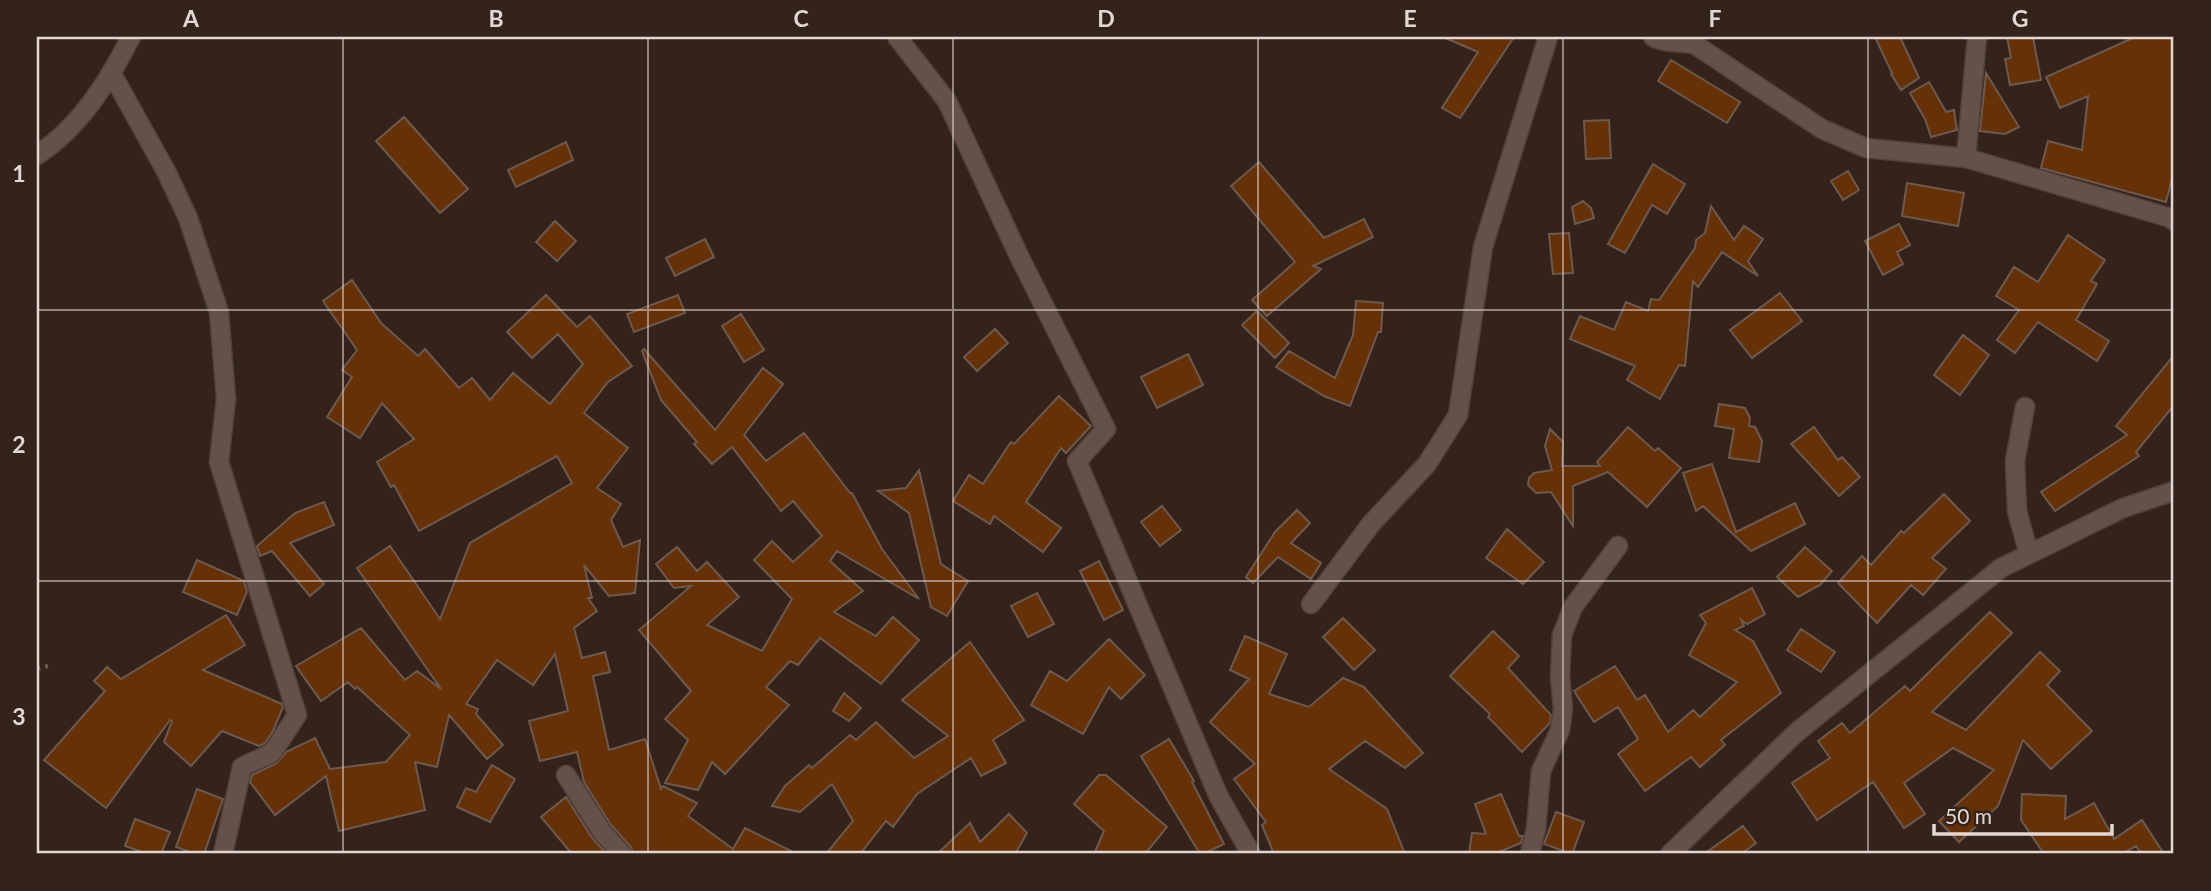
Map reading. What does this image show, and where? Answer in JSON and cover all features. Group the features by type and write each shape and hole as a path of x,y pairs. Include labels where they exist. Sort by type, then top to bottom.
{"street":[{"path":"37,155 55,143 83,113 112,74 131,37"},
{"path":"897,37 947,101 1020,258 1106,429 1077,461 1218,794 1251,854"},
{"path":"1311,604 1371,523 1427,464 1458,415 1483,247 1548,37"},
{"path":"1653,37 1660,41 1676,40 1694,44 1822,128 1866,148 1966,158 2174,221"},
{"path":"1966,158 1977,37"},
{"path":"112,74 167,173 188,218 219,312 226,399 219,462 297,715 272,753 242,767 223,854"},
{"path":"2025,407 2015,461 2018,511 2029,554"},
{"path":"1670,854 1797,732 2001,568 2123,508 2174,491"},
{"path":"1530,854 1536,830 1541,771 1560,730 1563,709 1560,676 1562,635 1573,607 1618,546"},
{"path":"566,775 602,832 622,854"}],"path":[{"path":"37,668 48,666"}],"building":[{"path":"1443,37 1514,37 1460,118 1442,108 1478,52"},
{"path":"1875,37 1900,37 1919,78 1901,90"},
{"path":"2007,37 2033,37 2041,80 2010,85 2005,59 2011,58"},
{"path":"2135,37 2174,37 2174,171 2166,202 2041,168 2048,141 2082,150 2088,96 2060,108 2046,77"},
{"path":"1671,60 1740,102 1727,123 1658,81"},
{"path":"1986,73 2019,127 2005,134 1980,131"},
{"path":"1929,82 1946,112 1954,110 1957,130 1931,137 1925,119 1910,93"},
{"path":"404,117 468,189 440,213 376,141"},
{"path":"1609,120 1611,158 1586,159 1584,121"},
{"path":"566,142 573,160 516,187 508,170"},
{"path":"1259,162 1324,238 1364,219 1373,237 1313,266 1321,269 1267,316 1252,300 1295,262 1231,186"},
{"path":"1653,164 1685,184 1667,214 1652,205 1625,253 1608,244"},
{"path":"1848,171 1859,190 1843,200 1831,181"},
{"path":"1907,183 1964,193 1958,226 1902,216"},
{"path":"1583,201 1591,208 1594,218 1575,224 1572,207"},
{"path":"1711,206 1734,240 1744,226 1763,239 1748,261 1758,276 1722,252 1698,287 1693,281 1685,366 1679,365 1660,399 1627,380 1635,366 1570,339 1580,316 1614,330 1626,302 1648,311 1651,299 1659,300 1695,248 1696,240 1705,233"},
{"path":"555,221 576,241 557,261 536,242"},
{"path":"1899,224 1910,245 1897,252 1903,264 1883,275 1865,241"},
{"path":"1569,233 1573,273 1553,274 1549,234"},
{"path":"2068,235 2105,260 2091,281 2097,284 2076,320 2109,341 2097,361 2038,322 2015,353 1997,340 2019,310 1996,296 2014,267 2038,282"},
{"path":"705,239 714,257 675,276 666,258"},
{"path":"352,280 381,323 418,356 425,349 459,388 472,378 490,400 513,373 550,404 583,364 558,334 532,358 507,332 546,295 577,327 590,316 632,366 608,382 584,413 628,448 597,488 621,504 611,520 623,547 640,540 635,593 609,596 584,565 592,598 588,598 597,611 574,628 582,658 605,652 610,672 593,676 609,750 645,739 661,789 663,786 697,803 688,816 733,849 745,828 797,854 633,854 631,847 611,825 584,782 577,752 540,761 529,721 568,711 555,654 533,685 497,660 466,704 478,709 476,714 503,745 487,759 449,715 437,767 415,762 425,810 339,831 326,776 275,815 250,782 252,775 277,763 286,752 315,738 330,769 386,762 410,735 348,682 321,701 296,666 361,628 405,680 417,671 441,689 357,568 390,546 440,619 470,543 572,483 557,456 419,531 394,485 391,487 377,462 414,439 382,403 360,438 327,417 352,377 342,370 357,350 323,301"},
{"path":"1780,293 1802,321 1752,358 1730,330"},
{"path":"678,295 685,313 634,332 627,314"},
{"path":"1356,301 1383,303 1381,332 1378,332 1350,406 1324,396 1276,367 1289,351 1335,378 1353,335"},
{"path":"1257,311 1289,343 1275,358 1242,325"},
{"path":"741,314 764,350 744,362 722,326"},
{"path":"995,329 1008,343 977,371 964,357"},
{"path":"1963,335 1989,355 1960,395 1934,375"},
{"path":"644,349 715,430 763,368 783,384 744,435 766,461 804,433 852,493 882,549 919,599 837,551 830,561 863,591 834,612 876,636 893,617 919,640 881,684 820,638 798,665 790,661 766,687 789,705 725,774 712,762 698,790 665,783 688,740 665,719 691,691 639,630 691,586 674,588 656,564 677,547 697,571 707,562 739,597 707,625 762,651 792,599 754,560 772,541 793,562 822,536 793,501 781,511 732,447 712,464 661,400 642,351"},
{"path":"1188,354 1203,385 1157,408 1141,377"},
{"path":"2174,355 2174,405 2136,452 2139,456 2055,511 2041,492 2127,435 2116,426"},
{"path":"1059,396 1091,426 1066,453 1061,448 1026,502 1061,528 1043,552 994,516 990,524 953,501 969,475 983,484 1011,442 1014,444"},
{"path":"1719,404 1745,408 1750,418 1749,426 1755,427 1762,441 1759,462 1729,458 1734,429 1715,426"},
{"path":"1628,427 1655,451 1658,448 1681,468 1647,507 1608,472 1573,486 1573,526 1551,492 1536,493 1528,485 1529,478 1534,473 1552,470 1545,446 1550,429 1563,442 1562,466 1600,466 1597,462"},
{"path":"1814,427 1838,460 1842,457 1860,477 1839,496 1791,444"},
{"path":"1712,464 1736,532 1795,503 1805,524 1751,551 1703,506 1696,511 1683,473"},
{"path":"919,470 941,564 968,581 947,616 931,607 909,513 878,491 906,488"},
{"path":"1944,494 1970,521 1932,558 1946,569 1923,595 1911,585 1877,623 1838,583 1862,556 1871,565 1901,531 1904,533"},
{"path":"324,502 334,525 290,543 324,584 310,596 272,551 260,556 257,546 295,513"},
{"path":"1162,506 1181,530 1160,546 1141,522"},
{"path":"1297,510 1310,523 1291,543 1321,563 1311,579 1278,557 1253,583 1246,577 1275,532"},
{"path":"1507,529 1544,562 1523,584 1486,558"},
{"path":"1805,547 1832,571 1820,585 1798,597 1777,577"},
{"path":"197,560 244,581 247,592 237,615 183,592"},
{"path":"1099,561 1123,610 1104,620 1080,571"},
{"path":"1752,588 1765,614 1747,624 1741,620 1744,626 1735,630 1753,641 1781,693 1721,740 1725,745 1700,767 1691,757 1645,791 1618,754 1638,739 1618,707 1594,722 1574,691 1615,666 1637,700 1645,695 1668,732 1693,710 1700,717 1737,682 1689,655 1706,623 1700,615"},
{"path":"1037,593 1054,624 1028,637 1011,606"},
{"path":"1990,612 2012,633 1932,712 1966,730 2040,652 2060,671 2047,685 2092,731 2051,769 2023,740 1998,806 1959,842 1939,821 1994,770 1953,748 1904,783 1925,814 1904,828 1873,782 1817,820 1792,783 1830,758 1818,741 1842,723 1850,733 1905,686 1910,691"},
{"path":"226,615 245,645 203,670 282,704 273,731 264,744 259,746 222,731 191,766 164,742 172,721 170,720 106,808 44,760 105,691 94,681 107,667 121,679"},
{"path":"1343,618 1375,650 1354,670 1323,637"},
{"path":"1801,629 1835,652 1821,672 1787,650"},
{"path":"1493,631 1519,656 1508,668 1551,715 1550,723 1522,752 1488,717 1490,714 1450,676"},
{"path":"1245,636 1287,654 1269,694 1309,707 1343,678 1364,687 1423,753 1405,768 1365,741 1329,769 1387,809 1405,854 1274,854 1262,825 1266,822 1234,779 1255,764 1210,722 1249,679 1230,670"},
{"path":"1109,639 1145,675 1121,699 1109,687 1083,734 1031,705 1050,671 1067,681"},
{"path":"970,642 1024,720 993,740 1006,763 981,776 971,758 917,794 893,827 886,821 860,854 826,854 853,821 832,784 800,812 772,806 785,786 809,765 812,768 850,735 856,740 876,722 914,758 948,736 902,700"},
{"path":"844,693 861,708 849,721 833,711"},
{"path":"1169,739 1194,781 1192,782 1224,844 1203,854 1200,854 1141,756"},
{"path":"492,765 515,779 490,822 457,807 466,788 476,792"},
{"path":"1099,775 1106,775 1167,827 1145,854 1094,854 1104,831 1074,804"},
{"path":"197,789 223,799 204,854 176,847"},
{"path":"1501,794 1519,836 1523,836 1521,843 1494,854 1469,853 1472,833 1486,834 1475,804"},
{"path":"2022,794 2066,796 2065,819 2094,803 2114,839 2142,820 2164,854 2142,854 2136,846 2122,854 2044,854 2021,820"},
{"path":"566,797 592,838 607,854 572,854 541,817"},
{"path":"1556,812 1584,822 1572,854 1544,844"},
{"path":"1009,814 1027,833 1015,854 937,854 970,823 980,842"},
{"path":"135,819 170,832 161,854 148,854 125,846"},
{"path":"1743,826 1756,843 1741,854 1704,854"}]}
